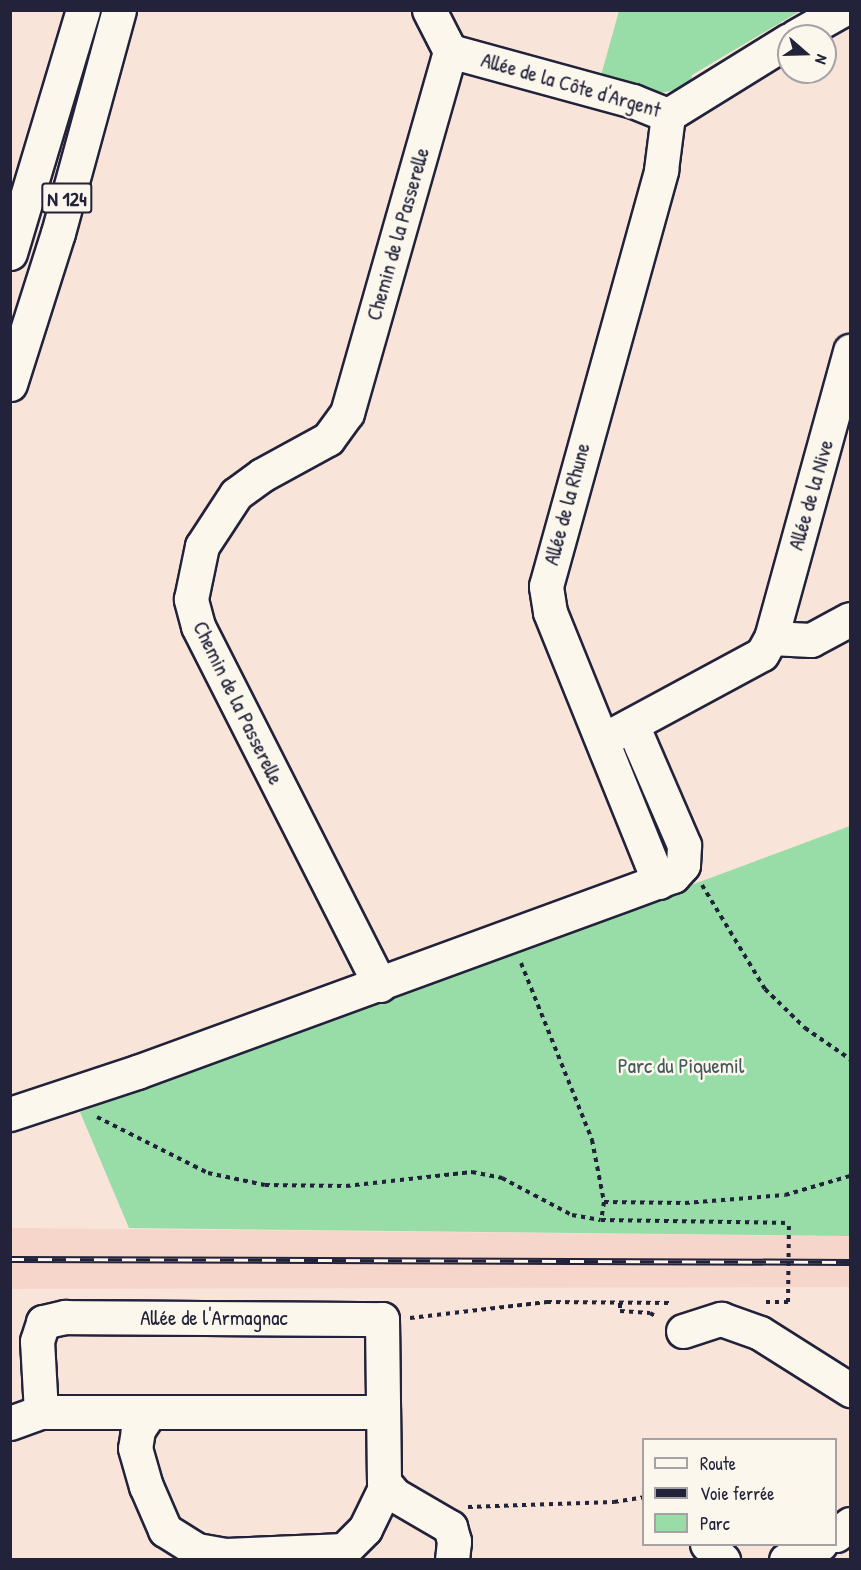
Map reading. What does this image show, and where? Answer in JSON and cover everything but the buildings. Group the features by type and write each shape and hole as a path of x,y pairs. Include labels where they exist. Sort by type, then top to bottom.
{"main road":[{"name":"N 124","path":"10,253 83,10"},
{"name":"N 124","path":"10,384 58,233 119,10"},
{"path":"429,10 450,51"},
{"path":"817,24 842,10"},
{"name":"Allée de la Côte d'Argent","path":"450,51 633,101 668,115 777,47"},
{"name":"Chemin de la Passerelle","path":"380,985 198,626 191,599 202,546 236,494 262,475 317,448 337,431 347,413 450,51"},
{"name":"Allée de la Rhune","path":"668,115 661,170 546,586 550,612 600,741 670,876"},
{"name":"Allée de la Nive","path":"600,741 762,654 771,638 850,351"},
{"path":"771,638 811,640 850,619"},
{"path":"10,1114 380,985 670,876 686,854 684,845 632,725"},
{"name":"Allée de l'Armagnac","path":"41,1412 37,1341 43,1322 65,1317 382,1319"},
{"path":"150,1412 138,1430 135,1448 146,1486 165,1530 196,1550 226,1555 345,1550 365,1529 386,1486 382,1319"},
{"path":"683,1331 721,1319 760,1333 850,1390"},
{"path":"10,1423 41,1412 383,1412"},
{"path":"386,1486 447,1525 454,1541 452,1560"},
{"path":"837,1534 850,1524"},
{"path":"708,1546 723,1560"},
{"path":"786,1560 819,1546"}],"path":[{"path":"670,876 712,896 765,989 805,1028 850,1059"},
{"path":"514,936 522,966 592,1140 604,1202 601,1221"},
{"path":"80,1090 86,1108 95,1116 170,1156 233,1180 296,1187 346,1186 472,1172 502,1179 572,1215 601,1221 789,1223 788,1302"},
{"path":"604,1202 685,1203 785,1195 850,1176"},
{"path":"382,1319 442,1317 547,1302 620,1303 620,1311 650,1313 683,1331"},
{"path":"447,1525 470,1505 614,1502 642,1497"}],"shaded area":[{"path":"11,1228 850,1236 850,1287 11,1289"}],"green space":[{"path":"619,11 800,11 692,75 690,87 655,94 600,79"},
{"name":"Parc du Piquemil","path":"850,826 850,1236 129,1228 80,1112"}],"railway":[{"path":"10,1259 850,1262"}]}
